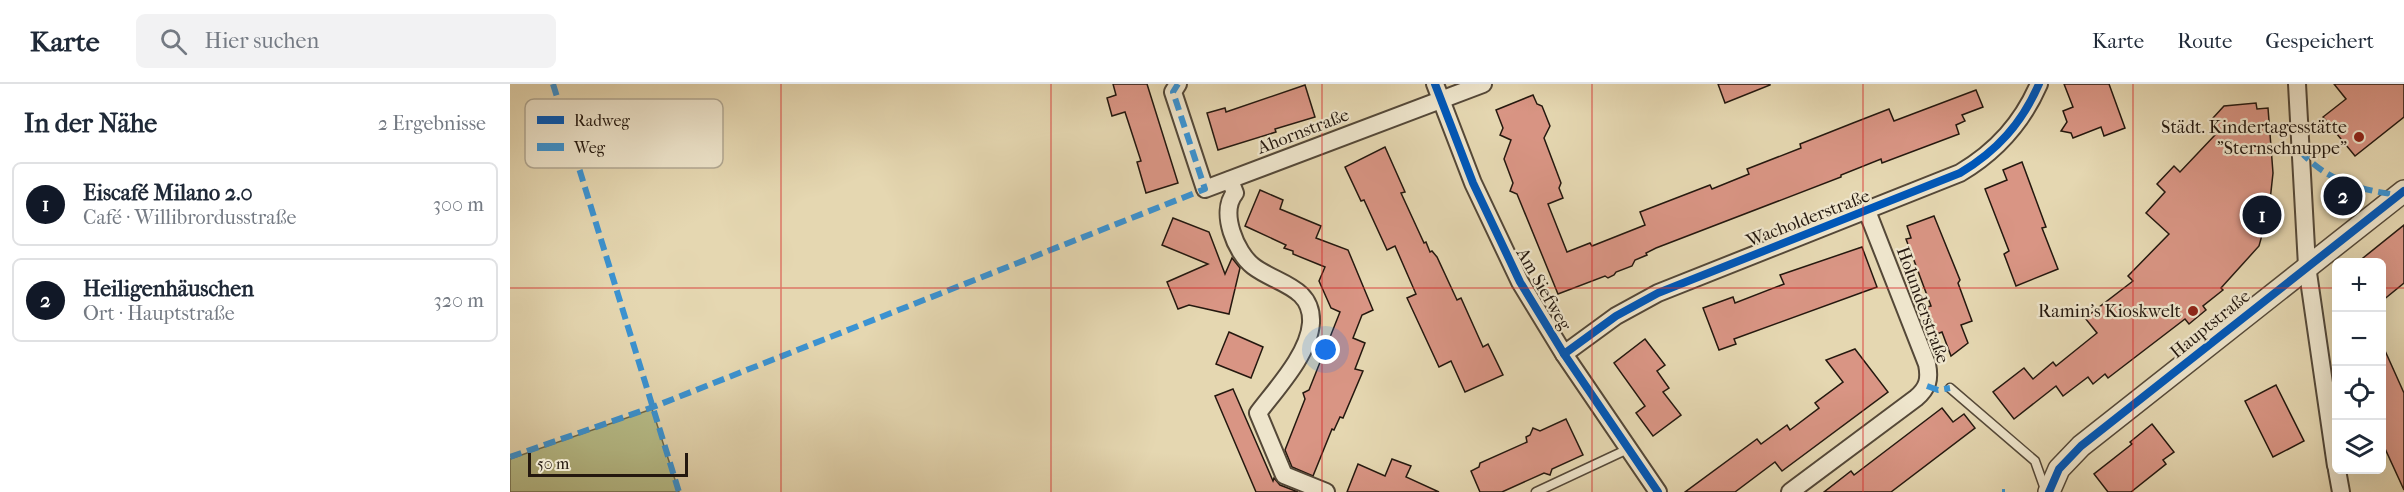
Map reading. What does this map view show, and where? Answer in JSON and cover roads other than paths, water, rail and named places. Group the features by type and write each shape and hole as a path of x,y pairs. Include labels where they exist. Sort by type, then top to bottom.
{"street":[{"name":"Ahornstraße","path":"1178,84 1173,92 1205,189 1438,92 1483,84"},
{"name":"Wacholderstraße","path":"1564,354 1616,316 1658,293 1938,183 1977,163 1993,151 2015,128 2039,84"},
{"path":"2296,84 2307,266 2337,480"},
{"name":"Am Siefweg","path":"1438,92 1508,259 1532,303 1658,492"},
{"path":"1230,180 1235,193 1230,200 1227,216 1244,257 1258,269 1295,288 1305,298 1310,310 1310,329 1296,364 1258,413 1284,475 1326,492"},
{"name":"Hauptstraße","path":"2048,492 2060,469 2081,446 2404,191"},
{"name":"Holunderstraße","path":"1790,492 1916,398 1925,389 1928,380 1927,364 1867,211"}],"lane":[{"path":"1950,388 2035,461 2048,492"},
{"path":"1536,492 1628,449"}],"place":[{"name":"Städt. Kindertagesstätte \"Sternschnuppe\"","path":"2359,137"},
{"name":"Heiligenhäuschen","path":"2343,196"},
{"name":"Eiscafé Milano 2.0","path":"2262,215"},
{"name":"Ramin's Kioskwelt","path":"2193,311"}]}
